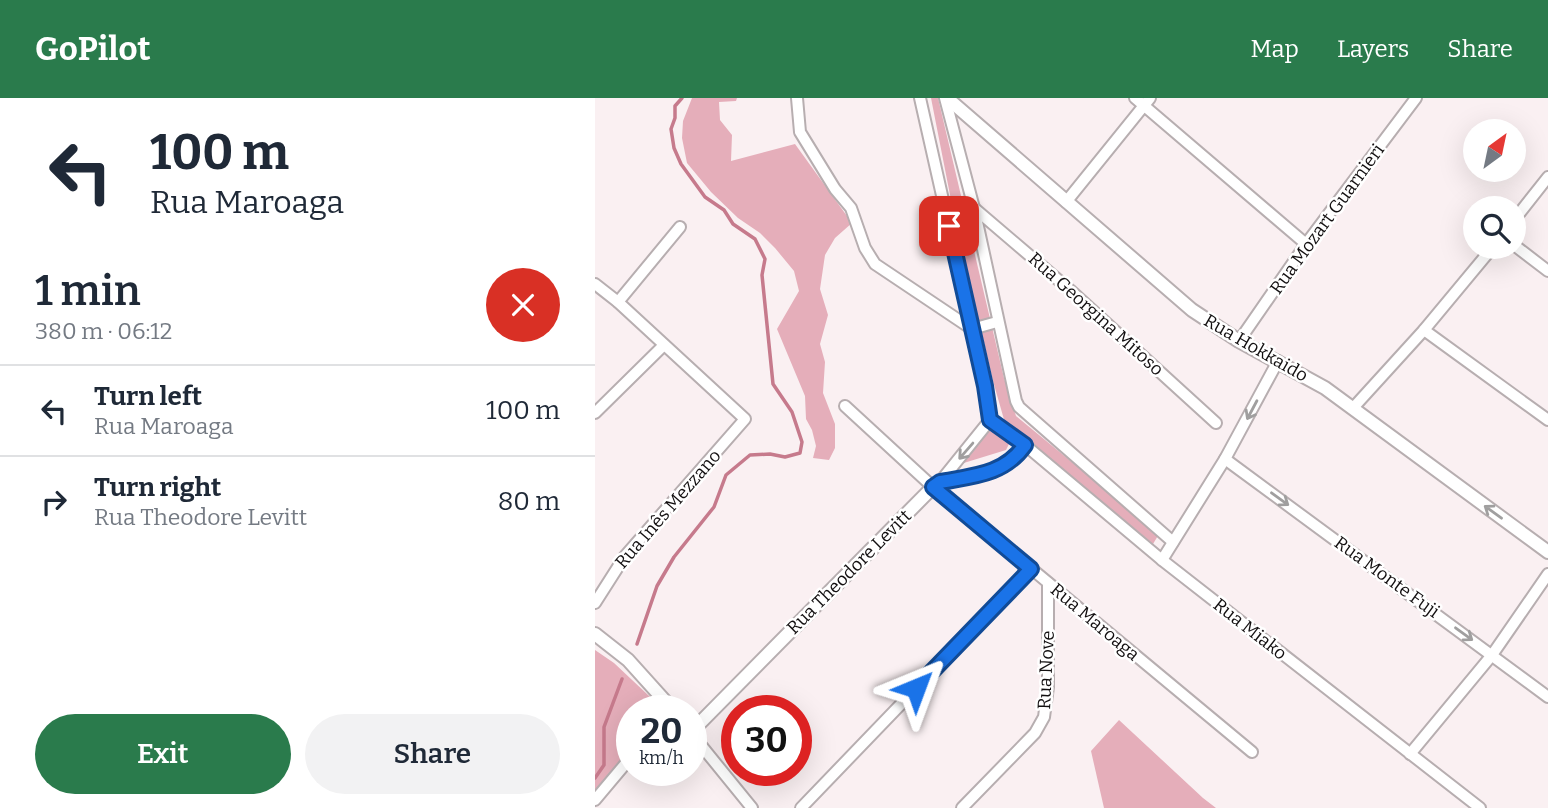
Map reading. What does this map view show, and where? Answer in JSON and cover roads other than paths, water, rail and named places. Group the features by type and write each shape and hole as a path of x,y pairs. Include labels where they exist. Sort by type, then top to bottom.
{"street":[{"path":"797,98 800,132 828,179 851,208 871,259 883,271 972,329"},
{"path":"920,98 985,386 990,420 937,484"},
{"path":"946,98 1019,407 1173,542"},
{"name":"Rua Hokkaido","path":"946,98 1192,310 1239,341 1325,388 1548,552"},
{"name":"Rua Mozart Guarnieri","path":"1239,341 1306,244 1416,98"},
{"path":"1066,202 1143,100 1306,244"},
{"path":"1526,205 1548,177"},
{"name":"Rua Georgina Mitoso","path":"974,208 1070,290 1216,423"},
{"path":"618,302 680,228"},
{"path":"1526,254 1548,271"},
{"path":"1353,408 1424,330 1482,260"},
{"path":"595,284 664,345 595,413"},
{"path":"972,329 997,321"},
{"path":"1424,330 1548,420"},
{"name":"Rua Inês Mezzano","path":"595,603 625,556 745,419 664,345"},
{"path":"1162,560 1225,459 1278,361"},
{"name":"Rua Maroaga","path":"845,406 1031,569 1252,752"},
{"name":"Rua Miako","path":"990,420 1025,445 1162,560 1480,808"},
{"path":"937,484 1002,468 1015,458 1025,445"},
{"name":"Rua Monte Fuji","path":"1225,459 1548,697"},
{"name":"Rua Theodore Levitt","path":"707,716 937,484"},
{"path":"801,808 1031,569"},
{"path":"1410,754 1492,654 1548,574"},
{"name":"Rua Nove","path":"962,808 1035,733 1044,718 1048,687 1048,583"},
{"path":"595,634 628,660 658,695"},
{"path":"707,753 748,807"},
{"path":"595,800 616,775"}],"waterway":[{"path":"637,644 657,586 674,557 714,507 726,475 750,455 770,454 785,457 800,453 802,442 792,412 773,384 762,275 765,259 755,239 733,224 724,210 705,197 681,164 674,148 671,129 675,106 682,98"},
{"path":"595,778 604,765 604,727 622,679"}]}
